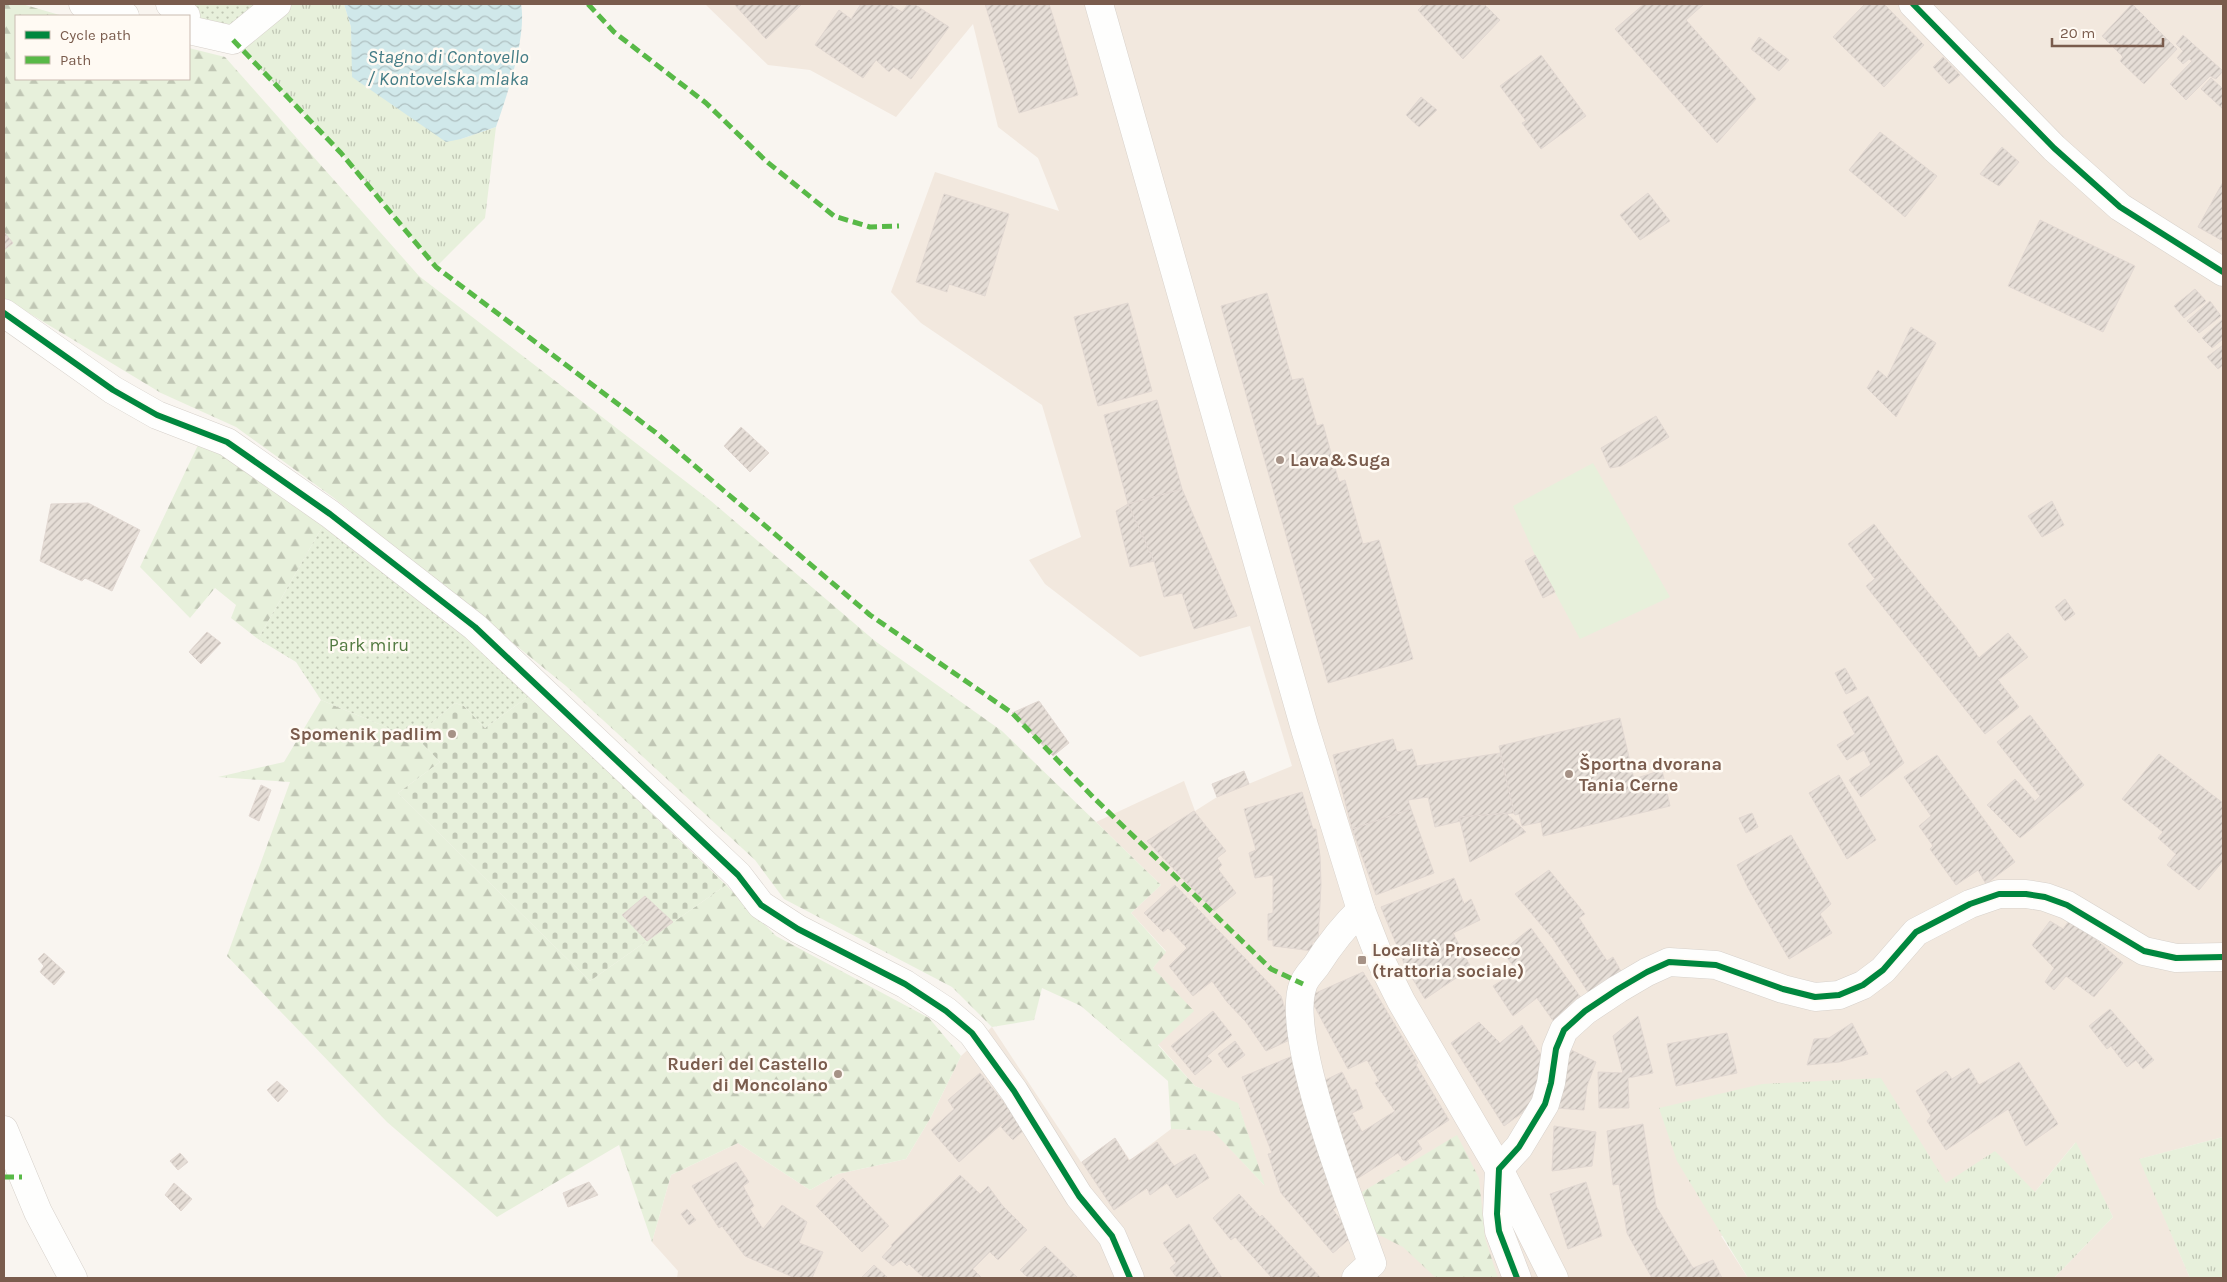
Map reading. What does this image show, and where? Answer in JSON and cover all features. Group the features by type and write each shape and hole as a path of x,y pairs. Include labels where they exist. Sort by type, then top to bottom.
{"street":[{"path":"83,4 122,15"},
{"path":"170,4 184,15"},
{"path":"190,30 233,40 277,4"},
{"path":"1099,4 1305,729 1361,910 1381,961 1401,1001 1499,1169 1554,1278"},
{"path":"1913,4 2054,148 2120,207 2223,272"},
{"path":"190,19 228,39"},
{"path":"4,314 113,390 157,415 227,442 330,514 475,627 738,875 760,905 798,929 905,984 946,1011 966,1027 1014,1090 1079,1196 1112,1236 1130,1278"},
{"path":"1517,1278 1499,1231 1497,1214 1499,1169 1519,1147 1545,1104 1551,1083 1556,1049 1564,1030 1585,1011 1647,972 1669,962 1716,965 1783,989 1815,997 1839,995 1863,985 1883,970 1916,932 1970,904 1999,894 2026,894 2046,897 2067,905 2144,951 2176,958 2223,957"},
{"path":"1361,910 1340,929 1303,984 1300,1004 1300,1028 1320,1112 1369,1273"},
{"path":"4,1130 26,1186 73,1278"}],"shaded area":[{"path":"705,4 2223,4 2223,1137 2140,1159 2190,1278 2054,1278 2113,1217 2075,1143 2035,1192 1946,1183 1721,1236 1748,1278 677,1278 678,1271 652,1242 671,1175 738,1143 810,1190 838,1174 906,1159 931,1117 961,1056 992,1027 1081,1162 1115,1138 1130,1160 1171,1129 1213,1130 1264,1185 1238,1104 1195,1086 1158,1044 1153,968 1166,951 1131,913 1161,885 1096,822 1184,781 1195,811 1217,797 1292,766 1250,626 1140,657 1045,584 1029,560 1081,537 1042,405 921,323 891,292 935,172 1059,211 1038,158 998,127 973,24 896,117 810,70 768,65"}],"green space":[{"path":"4,4 22,4 60,15 15,15 15,80 190,80 190,48 225,57 419,276 711,501 875,641 1002,731 1161,885 1131,913 1166,952 1153,968 1194,1011 1158,1045 1195,1086 1238,1103 1265,1186 1213,1131 1171,1129 1168,1081 1081,1006 1042,988 1034,1020 992,1027 952,987 784,899 755,860 566,686 334,498 236,427 161,393 4,298"},
{"path":"193,4 277,4 233,40 190,18 190,15 183,15"},
{"path":"277,4 344,4 351,27 353,77 461,139 496,127 485,218 436,267 341,153 233,40"},
{"path":"198,445 227,450 325,522 258,639 231,618 236,605 215,588 190,618 140,567"},
{"path":"1593,463 1670,597 1580,639 1535,555 1513,506"},
{"name":"Park miru","path":"325,522 467,636 529,696 485,728 464,706 455,703 422,731 420,741 321,700 296,662 258,639"},
{"path":"529,696 726,885 590,981 398,793 440,762 420,741 422,731 455,703 464,706 485,728"},
{"path":"321,700 420,741 440,762 398,793 590,981 726,885 776,936 929,1018 961,1056 931,1117 906,1159 838,1174 810,1190 738,1143 671,1175 652,1242 619,1145 497,1217 387,1122 227,956 290,782 218,777 284,762"},
{"path":"1881,1078 1946,1183 1995,1151 2035,1192 2076,1142 2113,1217 2054,1278 1748,1278 1677,1161 1659,1108 1762,1084"},
{"path":"1457,1135 1479,1178 1485,1238 1498,1278 1436,1278 1403,1247 1375,1233 1362,1192"},
{"path":"2223,1137 2223,1278 2190,1278 2139,1159"}],"water":[{"name":"Stagno di Contovello / Kontovelska mlaka","path":"344,4 521,4 522,17 519,49 496,127 446,142 352,77 351,27"}],"building":[{"path":"734,4 802,4 766,39"},
{"path":"861,4 889,4 902,12 908,4 914,4 949,27 911,79 894,67 889,72 876,60 863,78 815,45 839,10 851,19"},
{"path":"985,4 1049,4 1078,95 1019,113"},
{"path":"1424,4 1484,4 1500,20 1463,59 1418,10"},
{"path":"1644,4 1704,4 1686,20 1756,99 1717,143 1615,29"},
{"path":"1865,4 1884,4 1924,45 1884,87 1833,37"},
{"path":"2132,4 2177,49 2144,84 2120,61 2123,57 2102,36"},
{"path":"2183,35 2223,71 2216,79 2210,76 2186,100 2170,84 2192,61 2189,59 2183,64 2177,58 2183,51 2176,44"},
{"path":"1759,37 1789,60 1779,71 1751,49"},
{"path":"1541,55 1586,116 1541,149 1522,123 1526,121 1500,86"},
{"path":"1943,57 1960,75 1949,84 1933,67"},
{"path":"2211,78 2223,89 2223,109 2201,89"},
{"path":"1421,97 1437,110 1419,127 1406,115"},
{"path":"1880,132 1937,176 1905,217 1849,170"},
{"path":"2002,147 2019,162 1999,186 1980,174"},
{"path":"2223,182 2223,241 2198,227"},
{"path":"1648,193 1670,221 1640,240 1620,215"},
{"path":"944,194 1009,214 985,296 949,284 947,292 916,282"},
{"path":"2040,220 2135,266 2103,332 2008,286"},
{"path":"4,232 13,243 4,250"},
{"path":"2195,289 2206,301 2184,318 2174,306"},
{"path":"1267,293 1292,380 1303,378 1317,426 1323,424 1339,482 1345,480 1363,544 1379,540 1413,659 1328,683 1221,306"},
{"path":"2210,301 2221,316 2199,333 2187,321"},
{"path":"1128,303 1152,391 1098,406 1074,317"},
{"path":"2223,319 2223,339 2212,348 2202,338"},
{"path":"1911,327 1936,343 1896,417 1867,388 1878,370 1887,378"},
{"path":"2223,345 2223,365 2218,369 2207,357"},
{"path":"1157,400 1182,489 1128,504 1104,415"},
{"path":"1656,416 1669,437 1621,466 1610,468 1601,448"},
{"path":"741,427 769,453 750,472 724,446"},
{"path":"1182,489 1237,616 1194,629 1182,593 1164,597 1154,561 1128,504"},
{"path":"2052,501 2064,525 2042,537 2028,516"},
{"path":"88,503 140,530 112,591 85,578 82,581 40,561 51,504"},
{"path":"1128,504 1154,561 1130,567 1116,511"},
{"path":"1874,524 1900,558 1875,579 1848,544"},
{"path":"1535,555 1555,592 1543,598 1525,561"},
{"path":"1900,558 1962,634 1979,658 2008,633 2028,657 1998,680 2019,707 1985,734 1866,586"},
{"path":"2065,599 2075,614 2065,621 2055,607"},
{"path":"207,632 221,643 201,664 189,652"},
{"path":"1845,668 1857,689 1846,694 1835,673"},
{"path":"1868,696 1904,763 1861,797 1849,780 1871,765 1864,750 1847,760 1837,745 1855,734 1843,712"},
{"path":"1039,701 1069,743 1053,756 1012,713"},
{"path":"2030,715 2084,785 2020,838 1987,805 2015,779 2035,801 2040,796 1997,742"},
{"name":"Športna dvorana Tania Cerne","path":"1620,718 1634,779 1662,770 1670,806 1543,836 1541,822 1522,826 1519,814 1515,815 1514,813 1499,746"},
{"path":"1393,739 1397,752 1412,749 1417,766 1500,753 1514,813 1459,817 1461,821 1435,827 1428,797 1408,800 1411,809 1352,829 1333,755"},
{"path":"2159,754 2223,803 2223,861 2199,890 2167,865 2176,854 2158,838 2163,832 2122,799"},
{"path":"1937,755 2015,862 1986,884 1978,870 1956,885 1930,849 1933,846 1919,826 1931,816 1904,777"},
{"path":"1244,771 1249,784 1217,797 1212,784"},
{"path":"1839,775 1876,840 1847,859 1809,793"},
{"path":"261,785 271,790 259,821 249,816"},
{"path":"1302,792 1313,829 1316,829 1320,856 1321,884 1318,942 1312,942 1313,951 1273,946 1273,940 1268,940 1268,914 1273,913 1273,875 1255,878 1249,853 1256,850 1244,809"},
{"path":"1411,809 1434,873 1376,895 1352,829"},
{"path":"1194,811 1226,851 1217,858 1222,865 1218,869 1236,893 1214,911 1147,841"},
{"path":"1506,813 1526,832 1470,862 1459,817"},
{"path":"1752,813 1758,827 1746,833 1739,818"},
{"path":"1791,835 1831,904 1820,914 1832,933 1789,959 1748,888 1737,865"},
{"path":"1549,870 1585,914 1579,918 1607,961 1613,957 1623,975 1592,998 1553,939 1515,894"},
{"path":"1454,878 1464,904 1471,899 1480,920 1453,933 1471,968 1425,999 1406,968 1381,907"},
{"path":"1175,885 1281,996 1294,1038 1266,1051 1246,1022 1227,1002 1212,981 1193,996 1169,966 1187,948 1168,928 1163,932 1144,913"},
{"path":"645,896 673,922 647,941 622,915"},
{"path":"2071,918 2123,963 2094,997 2066,976 2054,990 2045,982 2054,968 2032,945 2050,921 2063,929"},
{"path":"1531,928 1584,1002 1554,1022 1537,998 1513,1016 1493,986 1517,971 1502,951"},
{"path":"44,953 65,972 54,985 40,972 44,966 38,959"},
{"path":"1363,972 1418,1063 1416,1065 1449,1120 1417,1141 1422,1149 1406,1161 1398,1153 1355,1180 1319,1083 1342,1072 1352,1091 1356,1089 1363,1108 1352,1113 1362,1132 1395,1111 1375,1083 1379,1081 1367,1060 1348,1069 1309,996"},
{"path":"2110,1009 2154,1060 2143,1069 2136,1060 2127,1067 2111,1046 2107,1049 2089,1026"},
{"path":"1213,1011 1232,1035 1207,1056 1212,1061 1195,1075 1171,1046"},
{"path":"1638,1016 1653,1073 1628,1078 1629,1108 1599,1108 1598,1072 1623,1073 1613,1036"},
{"path":"1479,1022 1500,1043 1522,1025 1549,1067 1535,1104 1504,1126 1451,1043"},
{"path":"1852,1023 1868,1054 1839,1062 1807,1065 1814,1039 1829,1038"},
{"path":"1727,1033 1737,1073 1676,1086 1667,1044"},
{"path":"1235,1041 1245,1055 1228,1068 1218,1054"},
{"path":"1565,1047 1596,1062 1587,1086 1584,1110 1556,1108"},
{"path":"1295,1055 1342,1202 1333,1210 1353,1236 1333,1253 1281,1193 1268,1154 1272,1153 1242,1077"},
{"path":"2019,1062 2058,1124 2026,1146 2008,1109 1946,1150 1927,1121 1931,1116 1916,1091 1946,1071 1952,1079 1969,1068 1979,1085"},
{"path":"980,1073 1013,1114 959,1162 931,1130 954,1109 948,1100"},
{"path":"277,1081 288,1091 278,1102 267,1090"},
{"path":"1013,1114 1025,1129 1013,1140 1001,1127"},
{"path":"1643,1124 1656,1206 1693,1268 1713,1260 1722,1278 1652,1278 1627,1233 1619,1184 1613,1185 1607,1131"},
{"path":"1554,1126 1596,1132 1592,1166 1552,1171"},
{"path":"1115,1138 1129,1161 1157,1142 1174,1166 1195,1154 1209,1178 1177,1198 1167,1183 1150,1195 1147,1188 1114,1210 1082,1162"},
{"path":"180,1153 188,1162 178,1170 170,1161"},
{"path":"736,1162 749,1182 743,1186 754,1206 750,1209 763,1229 782,1205 807,1222 799,1243 823,1252 812,1278 795,1278 745,1256 722,1226 719,1228 692,1186"},
{"path":"960,1175 980,1194 988,1186 1002,1205 1027,1230 998,1260 990,1252 973,1269 982,1278 924,1278 909,1264 907,1266 901,1260 893,1266 882,1257 891,1245"},
{"path":"843,1178 889,1226 862,1252 816,1206"},
{"path":"589,1182 598,1195 568,1207 563,1193"},
{"path":"1586,1182 1602,1236 1568,1249 1550,1194"},
{"path":"174,1183 192,1199 181,1211 165,1195"},
{"path":"1239,1194 1260,1217 1262,1215 1321,1278 1272,1278 1235,1237 1231,1240 1213,1218"},
{"path":"687,1209 696,1220 689,1225 681,1214"},
{"path":"1189,1224 1222,1278 1177,1278 1170,1268 1176,1263 1163,1243"},
{"path":"1045,1246 1078,1278 1028,1278 1020,1270"},
{"path":"874,1265 888,1278 861,1278"}],"marked path":[{"path":"588,4 614,32 706,103 766,161 834,216 870,227 899,226"},
{"path":"233,40 341,153 436,267 655,432 870,615 1012,713 1094,798 1271,969 1303,984"},
{"path":"4,1177 22,1177"}],"cycle path":[{"path":"1913,4 2054,148 2120,207 2223,272"},
{"path":"4,313 113,390 157,415 227,442 330,514 475,627 738,875 761,905 798,929 905,984 946,1011 972,1033 1014,1091 1079,1196 1112,1236 1130,1278"},
{"path":"1517,1278 1499,1231 1497,1214 1499,1169 1519,1147 1545,1104 1551,1083 1556,1049 1564,1030 1585,1011 1647,972 1669,962 1716,965 1783,989 1815,997 1839,995 1863,985 1883,970 1916,932 1970,904 1999,894 2026,894 2045,897 2067,905 2144,951 2176,958 2223,957"}],"place":[{"name":"Lava&Suga","path":"1280,460"},
{"name":"Spomenik padlim","path":"452,734"},
{"name":"Športna dvorana Tania Cerne","path":"1569,774"},
{"name":"Località Prosecco (trattoria sociale)","path":"1362,960"},
{"name":"Ruderi del Castello di Moncolano","path":"838,1074"}]}
